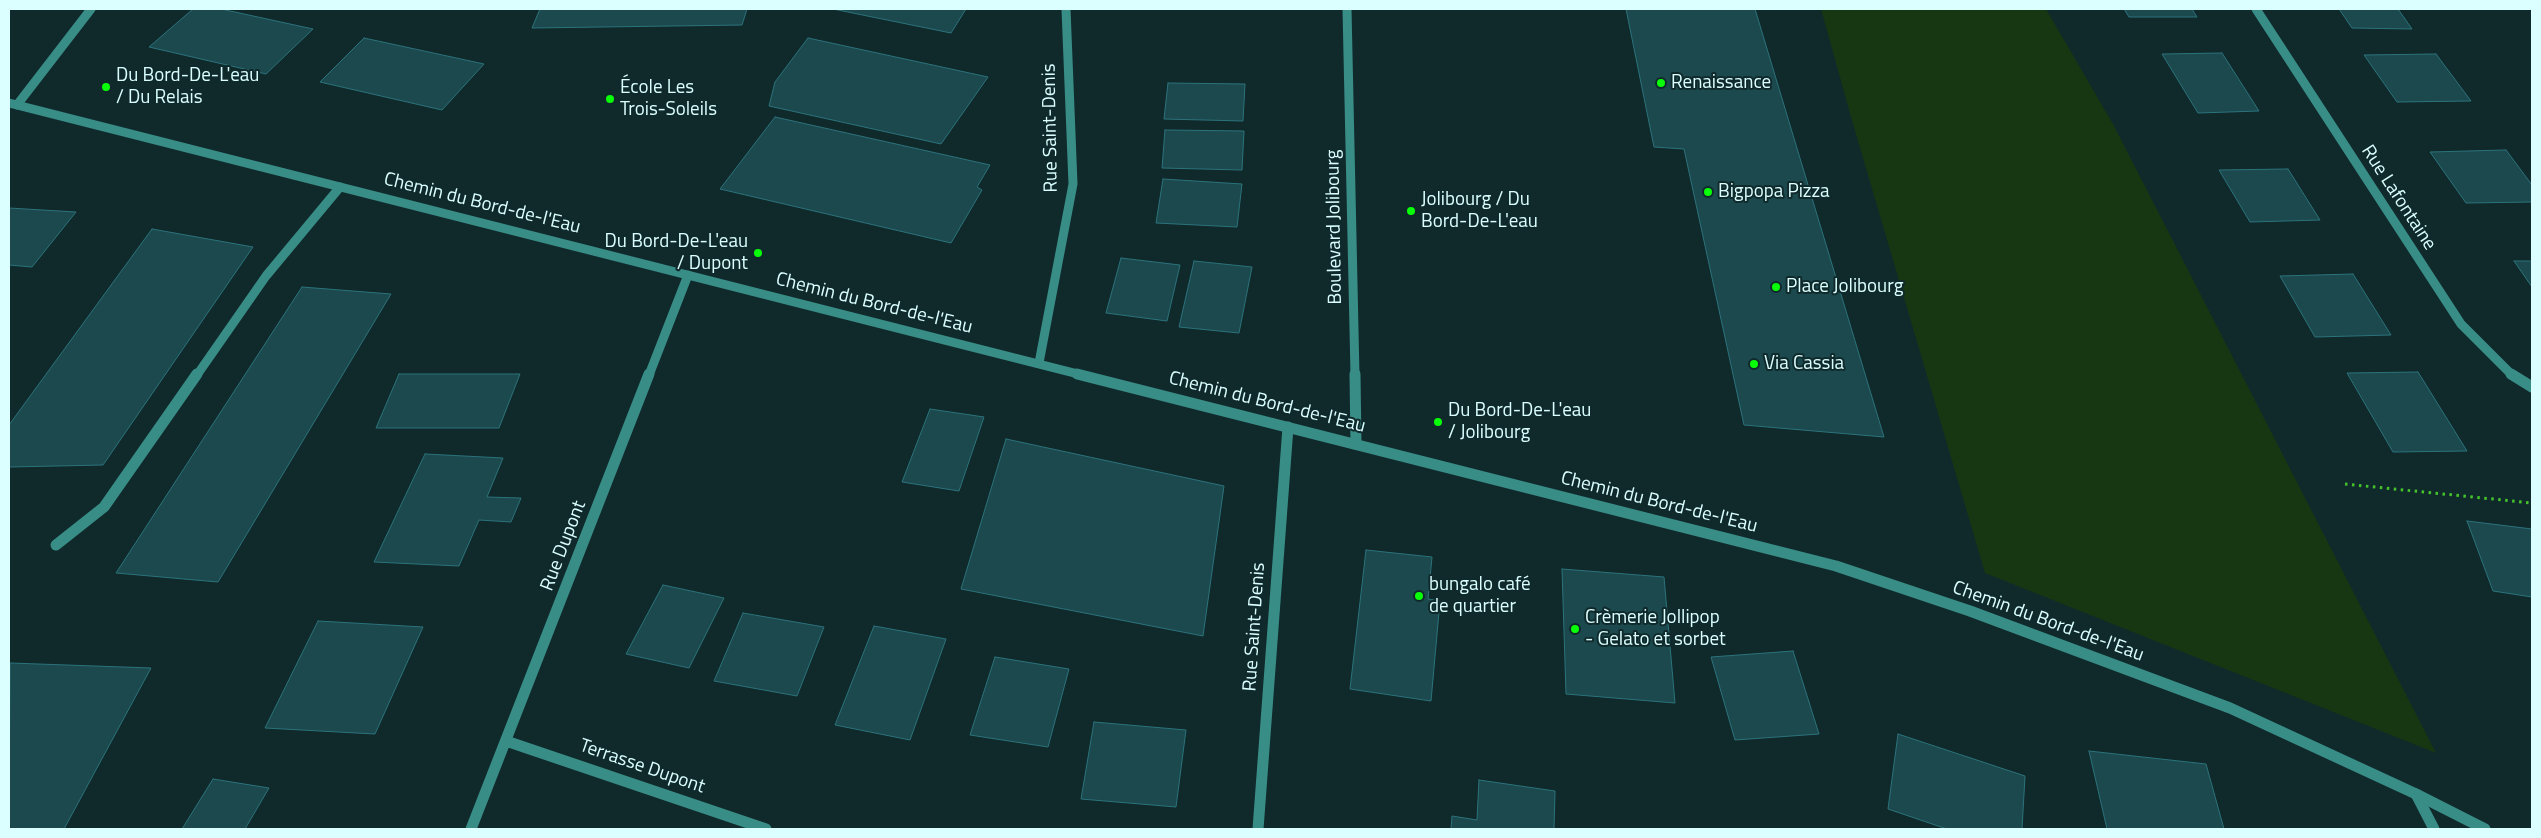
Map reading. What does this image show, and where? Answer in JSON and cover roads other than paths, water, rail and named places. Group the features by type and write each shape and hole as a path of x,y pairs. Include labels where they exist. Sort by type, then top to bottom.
{"street":[{"path":"13,104 91,9"},
{"name":"Rue Saint-Denis","path":"1039,363 1073,184 1066,9"},
{"name":"Boulevard Jolibourg","path":"1347,9 1356,444"},
{"name":"Rue Lafontaine","path":"2256,9 2461,324 2514,377 2532,387"},
{"name":"Chemin du Bord-de-l'Eau","path":"13,104 1836,566 1970,611 2230,708 2416,794 2485,829"},
{"path":"56,545 104,507 266,276 340,187"},
{"name":"Rue Dupont","path":"471,829 688,275"},
{"name":"Rue Saint-Denis","path":"1258,829 1288,427"},
{"name":"Terrasse Dupont","path":"506,741 766,829"},
{"path":"2416,794 2434,829"}],"place":[{"name":"Renaissance","path":"1661,83"},
{"name":"Du Bord-De-L'eau / Du Relais","path":"106,87"},
{"name":"École Les Trois-Soleils","path":"610,99"},
{"name":"Bigpopa Pizza","path":"1708,192"},
{"name":"Jolibourg / Du Bord-De-L'eau","path":"1411,211"},
{"name":"Du Bord-De-L'eau / Dupont","path":"758,253"},
{"name":"Place Jolibourg","path":"1776,287"},
{"name":"Via Cassia","path":"1754,364"},
{"name":"Du Bord-De-L'eau / Jolibourg","path":"1438,422"},
{"name":"bungalo café de quartier","path":"1419,596"},
{"name":"Crèmerie Jollipop - Gelato et sorbet","path":"1575,629"}]}
